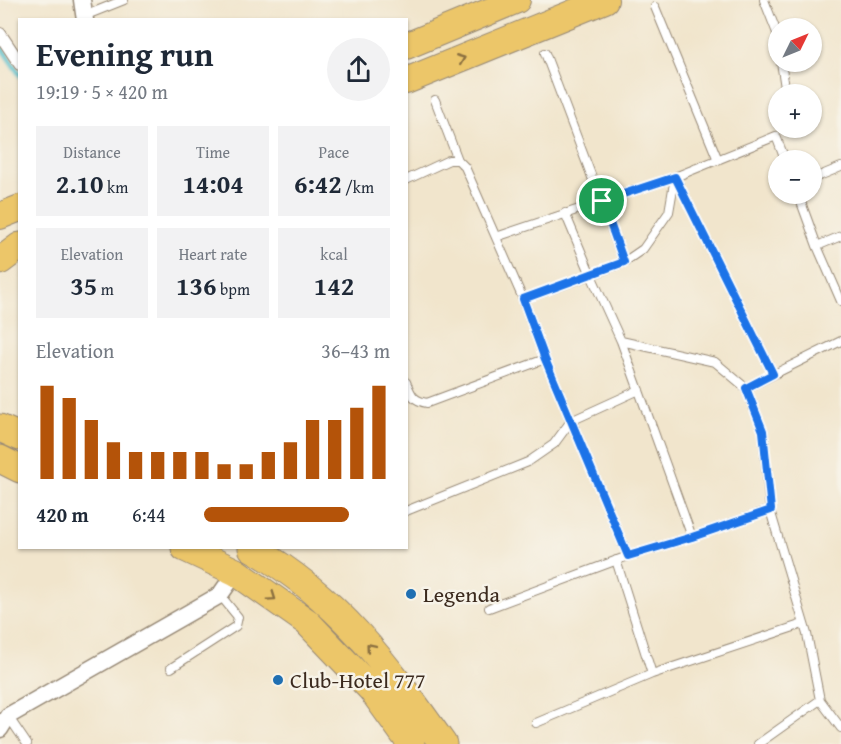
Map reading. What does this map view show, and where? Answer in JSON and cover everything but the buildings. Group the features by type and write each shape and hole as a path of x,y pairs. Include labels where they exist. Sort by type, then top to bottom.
{"highway":[{"path":"0,261 18,248"},
{"path":"0,459 18,467"},
{"path":"187,549 236,572 307,622 372,690 411,744"},
{"path":"254,549 306,583 352,625 392,673 443,744"}],"main road":[{"path":"408,45 517,0"},
{"path":"408,80 605,0"},
{"path":"0,216 18,209"},
{"path":"0,248 18,241"}],"street":[{"path":"0,34 18,61"},
{"path":"4,723 220,595 236,572"}],"lane":[{"path":"84,12 124,0"},
{"path":"764,0 771,18"},
{"path":"655,8 718,160"},
{"path":"545,53 624,262"},
{"path":"435,100 458,160 465,167 523,299 545,359 628,556"},
{"path":"496,237 675,177 771,138"},
{"path":"408,179 449,160 458,160"},
{"path":"822,175 841,167"},
{"path":"523,299 624,262 643,249 669,212 675,177"},
{"path":"675,177 773,374"},
{"path":"802,204 841,301"},
{"path":"565,213 621,341 692,537"},
{"path":"817,246 841,236"},
{"path":"621,341 715,362 746,388 763,431 771,510 807,634 820,700 841,728"},
{"path":"746,388 841,341"},
{"path":"408,387 418,401 427,403 545,359"},
{"path":"408,510 528,462 554,444 571,421 639,390"},
{"path":"489,608 616,560 771,510"},
{"path":"616,560 652,674"},
{"path":"171,668 236,626 238,617 220,595"},
{"path":"536,723 652,674 803,624"},
{"path":"758,744 820,700"},
{"path":"4,723 27,744"}],"waterway":[{"path":"0,45 18,72"}],"place":[{"name":"Legenda","path":"411,594"},
{"name":"Club-Hotel 777","path":"278,680"}],"route":[{"path":"675,177 773,374 746,388 763,431 771,510 628,556 545,359 523,299 624,262 602,201 675,177"}]}
